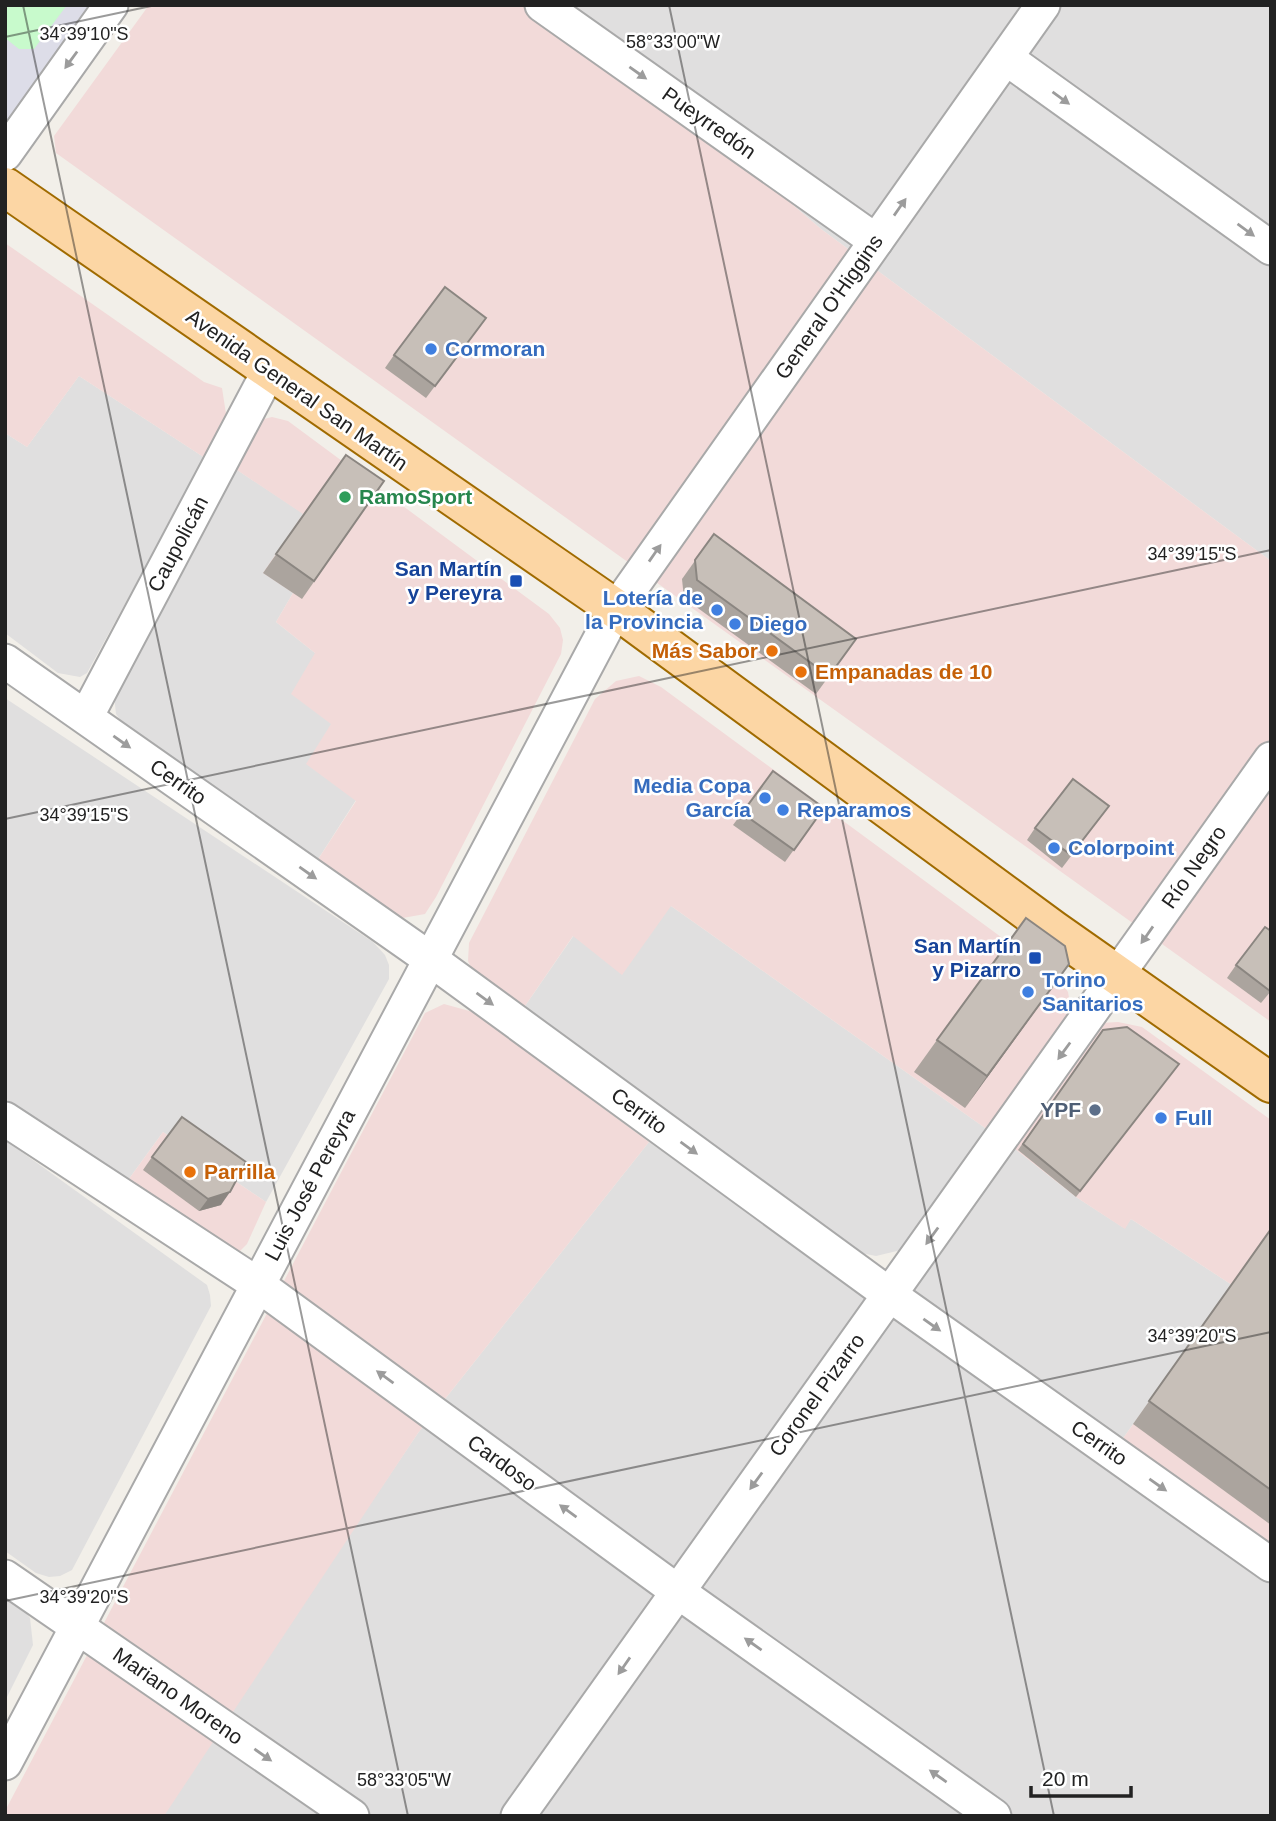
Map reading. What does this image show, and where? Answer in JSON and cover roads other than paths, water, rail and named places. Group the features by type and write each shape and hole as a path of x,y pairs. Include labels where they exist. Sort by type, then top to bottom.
{"main road":[{"name":"Avenida General San Martín","path":"5,187 616,608 1118,976 1271,1083"}],"street":[{"path":"5,154 111,5"},
{"name":"Pueyrredón","path":"542,5 876,241"},
{"name":"General O'Higgins","path":"616,608 1043,5"},
{"path":"1006,58 1271,248"},
{"name":"Caupolicán","path":"86,717 269,371"},
{"name":"Luis José Pereyra","path":"5,1763 616,608"},
{"name":"Cerrito","path":"5,661 430,959 890,1295 1271,1565"},
{"name":"Río Negro","path":"1118,976 1271,759"},
{"name":"Coronel Pizarro","path":"518,1816 1118,976"},
{"name":"Cardoso","path":"5,1119 257,1284 677,1591 994,1816"},
{"name":"Mariano Moreno","path":"5,1577 352,1816"}],"place":[{"name":"Cormoran","path":"431,349"},
{"name":"RamoSport","path":"345,497"},
{"name":"San Martín y Pereyra","path":"516,581"},
{"name":"Lotería de la Provincia","path":"717,610"},
{"name":"Diego","path":"735,624"},
{"name":"Más Sabor","path":"772,651"},
{"name":"Empanadas de 10","path":"801,672"},
{"name":"Media Copa García","path":"765,798"},
{"name":"Reparamos","path":"783,810"},
{"name":"Colorpoint","path":"1054,848"},
{"name":"San Martín y Pizarro","path":"1035,958"},
{"name":"Torino Sanitarios","path":"1028,992"},
{"name":"YPF","path":"1095,1110"},
{"name":"Full","path":"1161,1118"},
{"name":"Parrilla","path":"190,1172"}]}
